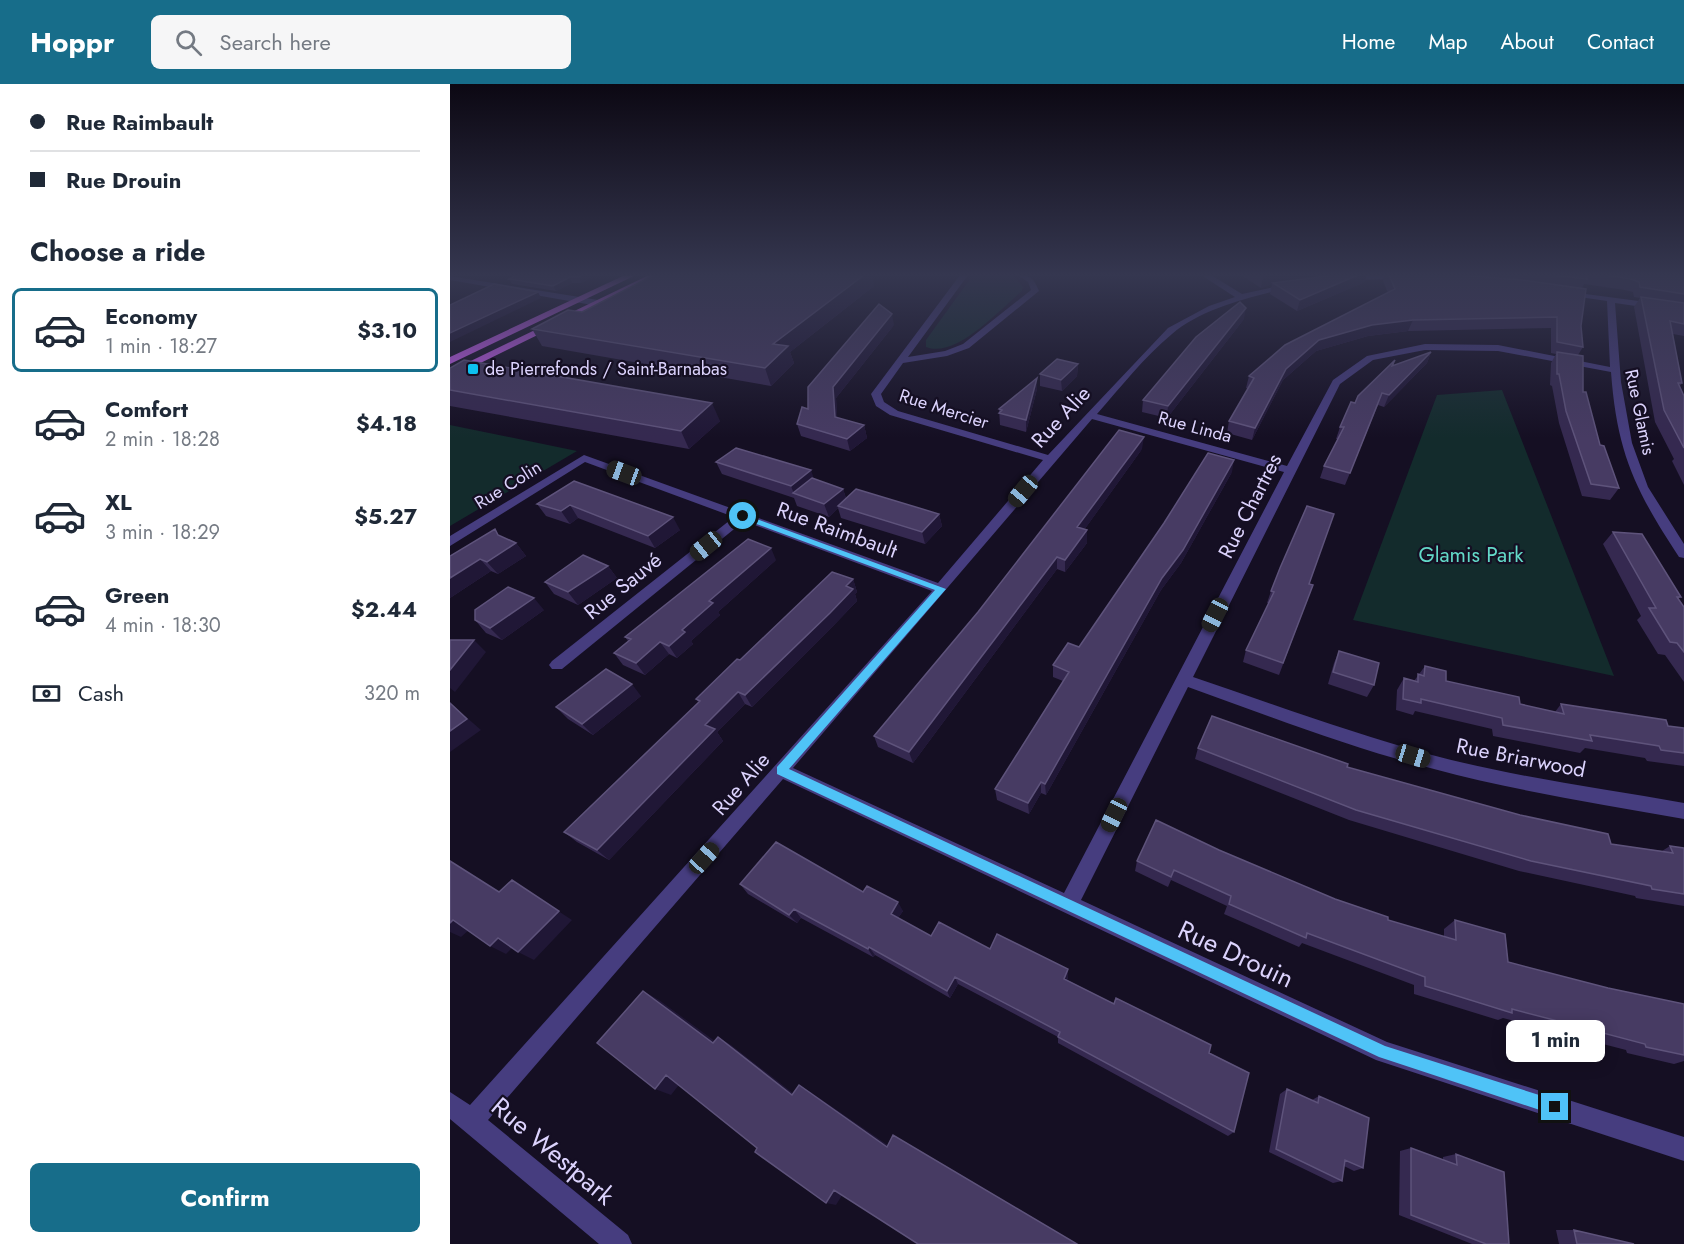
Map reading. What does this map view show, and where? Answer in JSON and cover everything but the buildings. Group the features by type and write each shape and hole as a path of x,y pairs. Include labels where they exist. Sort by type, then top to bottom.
{"main road":[{"path":"450,361 518,329"},
{"path":"450,375 544,329"}],"street":[{"name":"Rue Mercier","path":"924,329 876,394 880,404 894,413 1050,459"},
{"name":"Rue Mercier","path":"901,361 947,353 966,346 987,329"},
{"name":"Rue Alie","path":"472,1120 941,589 1050,459 1165,334 1174,329"},
{"name":"Rue Glamis","path":"1612,329 1613,370 1633,464 1662,521 1684,554"},
{"name":"Rue Chartres","path":"1068,905 1336,381 1370,358 1425,347 1498,348 1613,370"},
{"name":"Rue Linda","path":"1091,416 1291,470"},
{"name":"Rue Raimbault","path":"584,458 941,589"},
{"name":"Rue Colin","path":"450,542 584,458"},
{"name":"Rue Sauvé","path":"557,665 743,516"},
{"name":"Rue Briarwood","path":"1182,679 1335,732 1433,762 1527,783 1684,811"},
{"name":"Rue Drouin","path":"781,770 1384,1052 1684,1149"},
{"name":"Rue Westpark","path":"450,1104 619,1244"}],"green space":[{"path":"934,329 978,329 951,346 938,349 926,347 926,340"},
{"name":"Glamis Park","path":"1502,390 1614,676 1353,620 1437,395"},
{"path":"450,425 577,451 450,526"}],"place":[{"name":"de Pierrefonds / Saint-Barnabas","path":"473,369"}],"route":[{"path":"743,516 941,589 781,770 1384,1052 1555,1107"}]}
